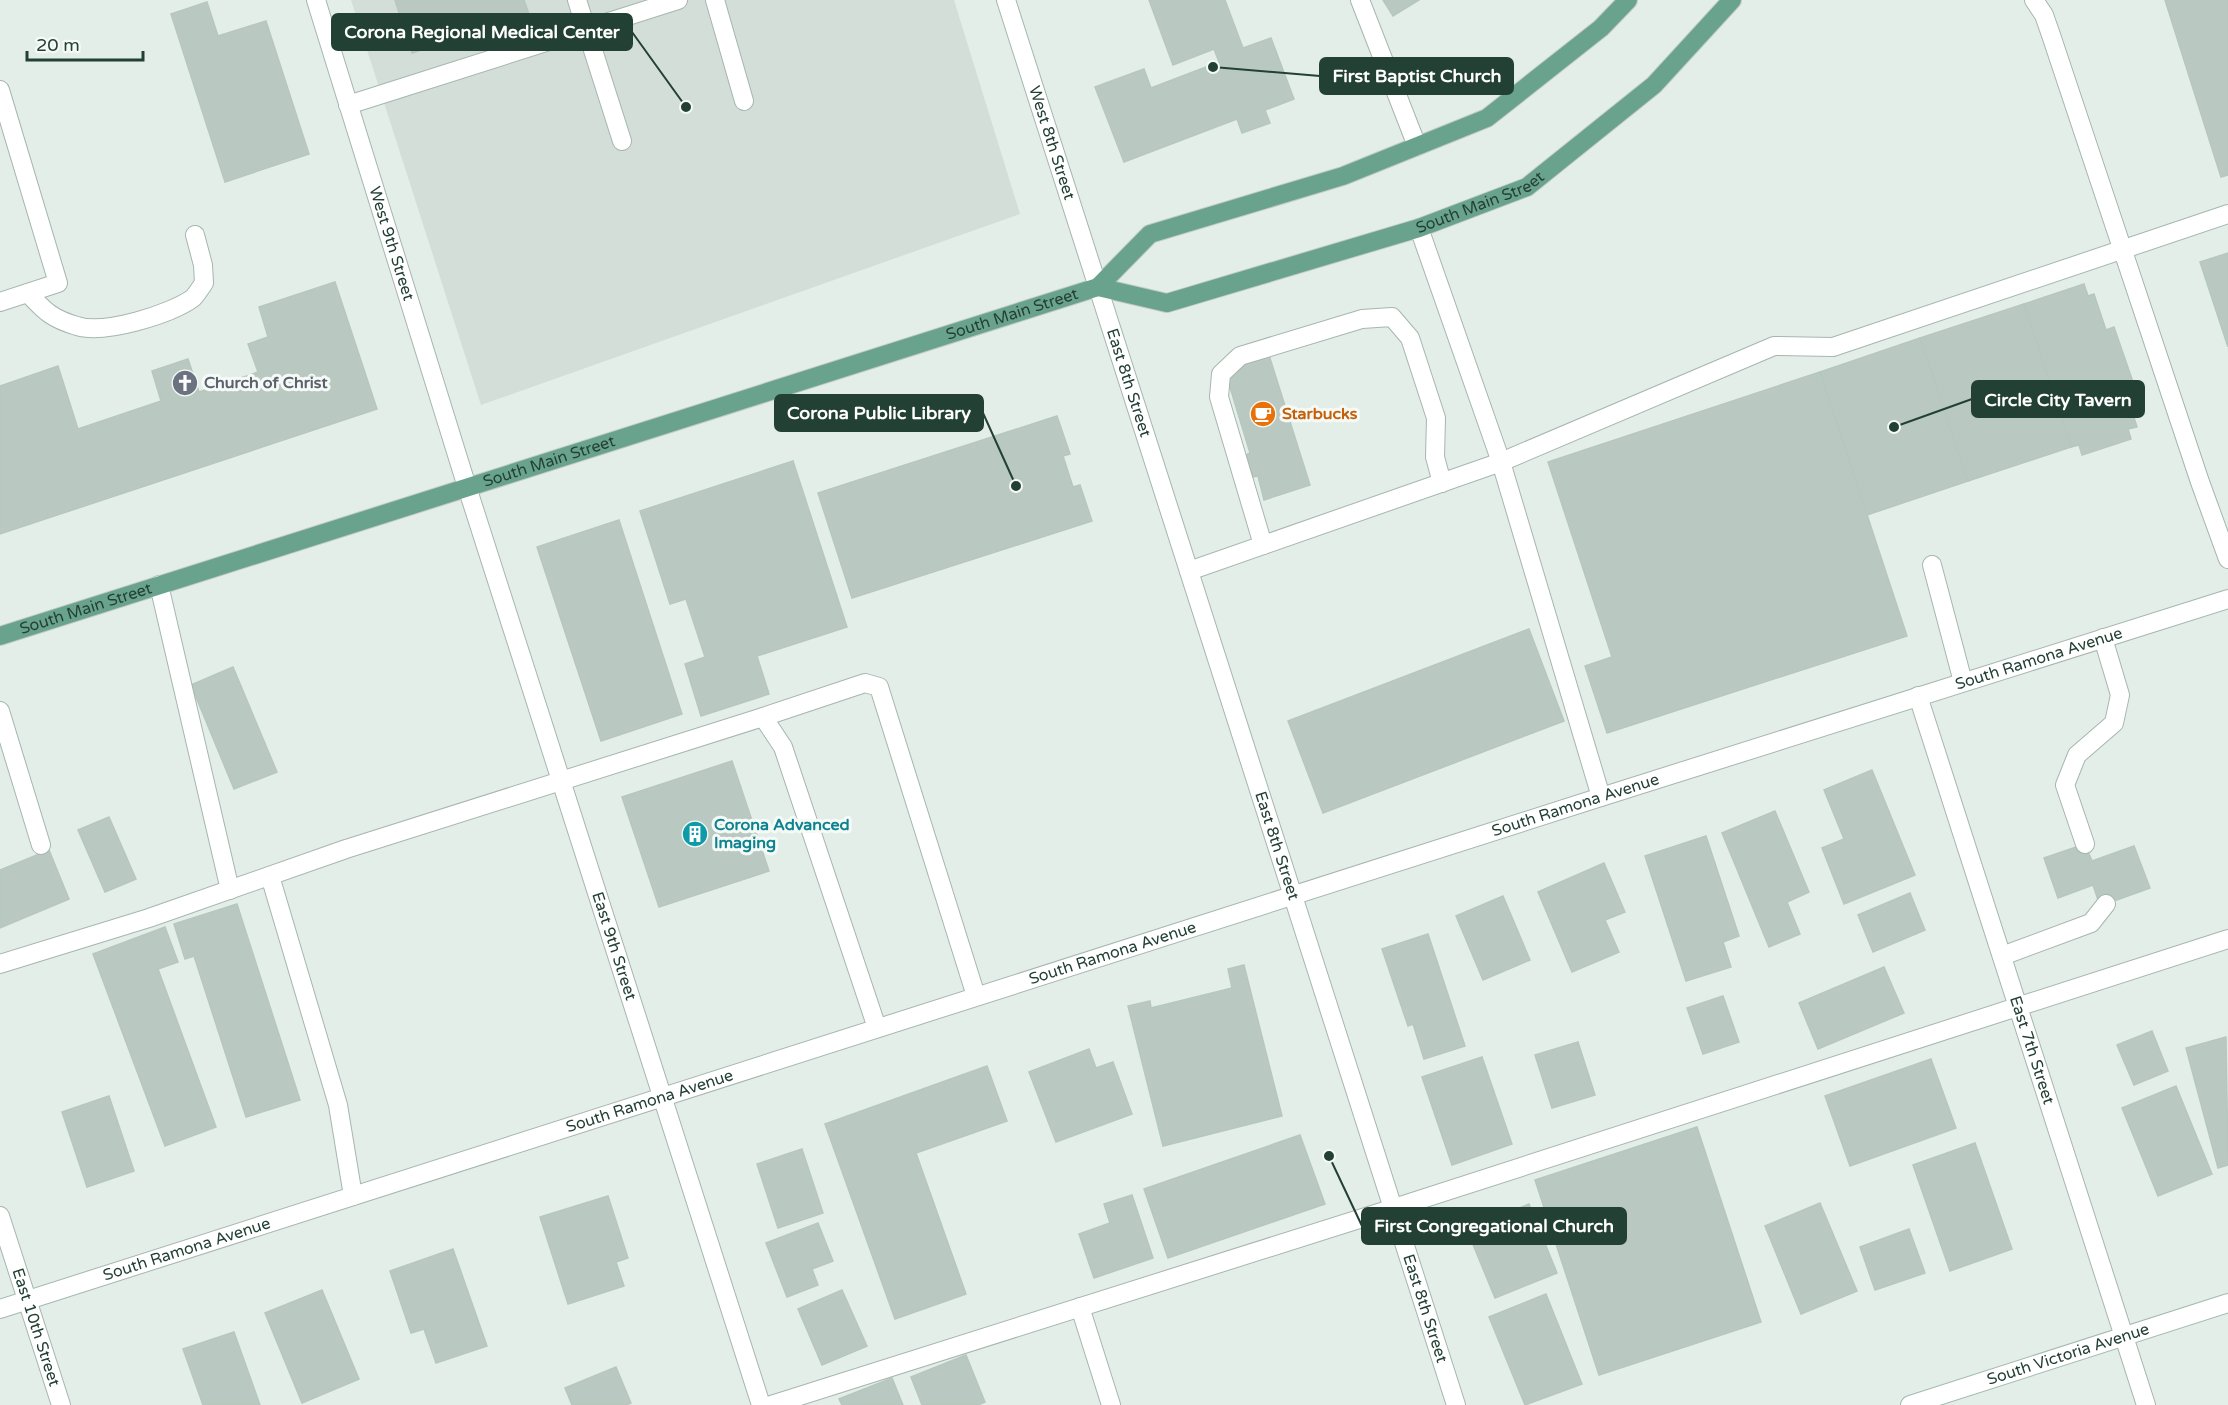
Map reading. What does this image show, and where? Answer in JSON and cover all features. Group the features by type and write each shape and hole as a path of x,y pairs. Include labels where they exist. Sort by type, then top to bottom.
{"main road":[{"name":"South Main Street","path":"0,636 1098,287 1150,234 1342,176 1487,118 1602,28 1628,0"},
{"name":"South Main Street","path":"1098,287 1167,303 1419,228 1527,187 1654,86 1732,0"}],"street":[{"name":"West 9th Street","path":"316,0 467,487"},
{"path":"577,0 622,141"},
{"path":"348,105 678,0"},
{"path":"715,0 744,101"},
{"name":"West 8th Street","path":"1006,0 1098,287"},
{"path":"1360,0 1417,146"},
{"path":"2034,0 2044,15 2051,35 2200,482 2228,559"},
{"path":"0,90 58,284 0,302"},
{"path":"1189,571 1501,462 1774,346 1833,347 2228,214"},
{"path":"1419,228 1501,462 1601,797"},
{"path":"28,293 48,314 80,327 122,326 164,312 194,297 204,283 203,265 195,235"},
{"name":"East 8th Street","path":"1098,287 1456,1405"},
{"path":"1263,545 1219,397 1221,374 1240,356 1362,319 1392,317 1410,338 1436,418 1435,457 1442,483"},
{"name":"East 9th Street","path":"467,487 761,1405"},
{"path":"1932,565 1962,682"},
{"path":"159,585 230,890"},
{"name":"South Ramona Avenue","path":"0,1309 976,996 2228,599"},
{"path":"2085,844 2065,785 2077,755 2114,723 2120,695 2103,638"},
{"path":"0,964 150,918 346,849 561,783 865,683 879,687 976,996"},
{"name":"East 7th Street","path":"1918,696 2146,1405"},
{"path":"0,711 41,845"},
{"path":"763,717 783,747 877,1028"},
{"path":"270,876 338,1106 353,1196"},
{"path":"2002,956 2091,923 2106,904"},
{"path":"771,1405 1394,1208 2228,939"},
{"name":"East 10th Street","path":"0,1216 61,1405"},
{"name":"South Victoria Avenue","path":"1910,1405 2228,1303"},
{"path":"1080,1307 1111,1405"}],"shaded area":[{"path":"351,0 954,0 1020,214 481,405"}],"building":[{"path":"395,0 524,0 529,14 412,53"},
{"path":"1149,0 1225,0 1243,48 1271,38 1294,99 1265,110 1270,123 1242,133 1237,119 1124,162 1095,87 1144,69 1151,88 1219,62 1214,49 1173,65"},
{"path":"1383,0 1419,0 1393,16"},
{"path":"2165,0 2228,0 2228,175 2221,177"},
{"path":"207,2 218,36 266,21 309,154 225,182 171,14"},
{"path":"2228,253 2228,347 2200,262"},
{"path":"335,282 377,409 0,534 0,386 58,366 78,429 161,401 152,371 188,359 199,392 258,372 248,344 268,337 259,307"},
{"path":"2084,284 2088,296 2094,294 2106,330 2114,327 2133,382 2124,385 2137,427 2128,429 2131,439 2082,455 2079,445 2071,447 2024,304"},
{"path":"2024,304 2071,447 1968,481 1920,338"},
{"path":"1920,338 1968,481 1867,515 1820,372"},
{"name":"Starbucks","path":"1269,355 1310,485 1264,500 1258,476 1253,477 1246,455 1250,453 1226,374 1240,370 1238,364"},
{"path":"1820,372 1907,636 1607,733 1585,666 1612,657 1548,462"},
{"path":"1057,416 1070,454 1063,456 1073,487 1080,485 1092,521 852,598 818,493"},
{"path":"793,461 847,627 757,656 769,694 701,716 685,664 705,657 686,599 670,604 640,511"},
{"path":"619,520 682,714 601,741 537,547"},
{"path":"1529,629 1564,721 1323,813 1288,721"},
{"path":"233,667 277,772 234,789 191,685"},
{"name":"Corona Advanced Imaging","path":"732,761 769,871 659,907 622,797"},
{"path":"1872,770 1915,875 1844,904 1822,848 1844,839 1824,790"},
{"path":"1775,811 1809,892 1787,902 1800,934 1769,947 1722,833"},
{"path":"109,817 136,879 105,892 78,830"},
{"path":"1706,836 1739,936 1723,942 1731,967 1686,981 1645,856"},
{"path":"2085,844 2092,861 2134,846 2150,888 2100,906 2093,885 2058,898 2044,858"},
{"path":"49,850 69,899 0,928 0,870"},
{"path":"1604,863 1625,912 1605,920 1619,952 1572,972 1538,892"},
{"path":"1910,893 1925,930 1873,952 1858,915"},
{"path":"1503,896 1530,960 1483,980 1456,916"},
{"path":"237,904 300,1100 246,1117 194,956 185,959 174,924"},
{"path":"165,927 178,962 158,969 216,1127 165,1146 93,954"},
{"path":"1428,934 1465,1046 1424,1059 1413,1024 1408,1026 1382,949"},
{"path":"1244,965 1282,1116 1163,1146 1128,1006 1150,1001 1151,1008 1232,988 1228,969"},
{"path":"1884,967 1904,1013 1818,1049 1799,1003"},
{"path":"1723,996 1739,1042 1703,1054 1687,1008"},
{"path":"2152,1031 2168,1071 2134,1085 2117,1045"},
{"path":"2226,1037 2228,1165 2218,1168 2186,1048"},
{"path":"1578,1042 1595,1095 1552,1108 1535,1055"},
{"path":"1089,1049 1096,1068 1113,1062 1132,1114 1056,1142 1029,1072"},
{"path":"1482,1057 1512,1144 1452,1165 1422,1077"},
{"path":"1931,1059 1956,1128 1850,1166 1825,1096"},
{"path":"987,1066 1007,1121 916,1153 966,1294 895,1319 825,1124"},
{"path":"2176,1086 2212,1174 2158,1196 2122,1108"},
{"path":"109,1096 134,1171 87,1187 62,1112"},
{"path":"1697,1127 1761,1322 1599,1375 1535,1180"},
{"path":"1300,1135 1325,1204 1168,1258 1144,1189"},
{"path":"1975,1143 2012,1249 1950,1271 1913,1165"},
{"path":"802,1149 823,1213 778,1228 757,1164"},
{"path":"1132,1195 1153,1258 1094,1278 1079,1234 1110,1223 1104,1204"},
{"path":"608,1196 628,1258 616,1262 624,1286 568,1304 540,1217"},
{"path":"1820,1203 1857,1291 1801,1314 1765,1226"},
{"path":"1529,1204 1557,1273 1495,1298 1467,1230"},
{"path":"818,1223 833,1261 812,1269 818,1285 787,1297 766,1243"},
{"path":"1909,1229 1925,1273 1875,1290 1860,1247"},
{"path":"453,1249 487,1346 436,1363 424,1329 411,1333 390,1271"},
{"path":"322,1290 359,1379 302,1403 265,1313"},
{"path":"842,1290 867,1346 822,1365 798,1309"},
{"path":"1546,1294 1582,1384 1525,1405 1489,1317"},
{"path":"234,1332 260,1405 203,1405 183,1349"},
{"path":"966,1355 985,1402 978,1405 922,1405 911,1377"},
{"path":"616,1367 631,1403 626,1405 572,1405 565,1388"},
{"path":"892,1378 903,1405 842,1405 839,1399"}],"place":[{"name":"First Baptist Church","path":"1213,67"},
{"name":"Corona Regional Medical Center","path":"686,107"},
{"name":"Church of Christ","path":"185,383"},
{"name":"Starbucks","path":"1263,414"},
{"name":"Circle City Tavern","path":"1894,427"},
{"name":"Corona Public Library","path":"1016,486"},
{"name":"Corona Advanced Imaging","path":"695,834"},
{"name":"First Congregational Church","path":"1329,1156"}]}
